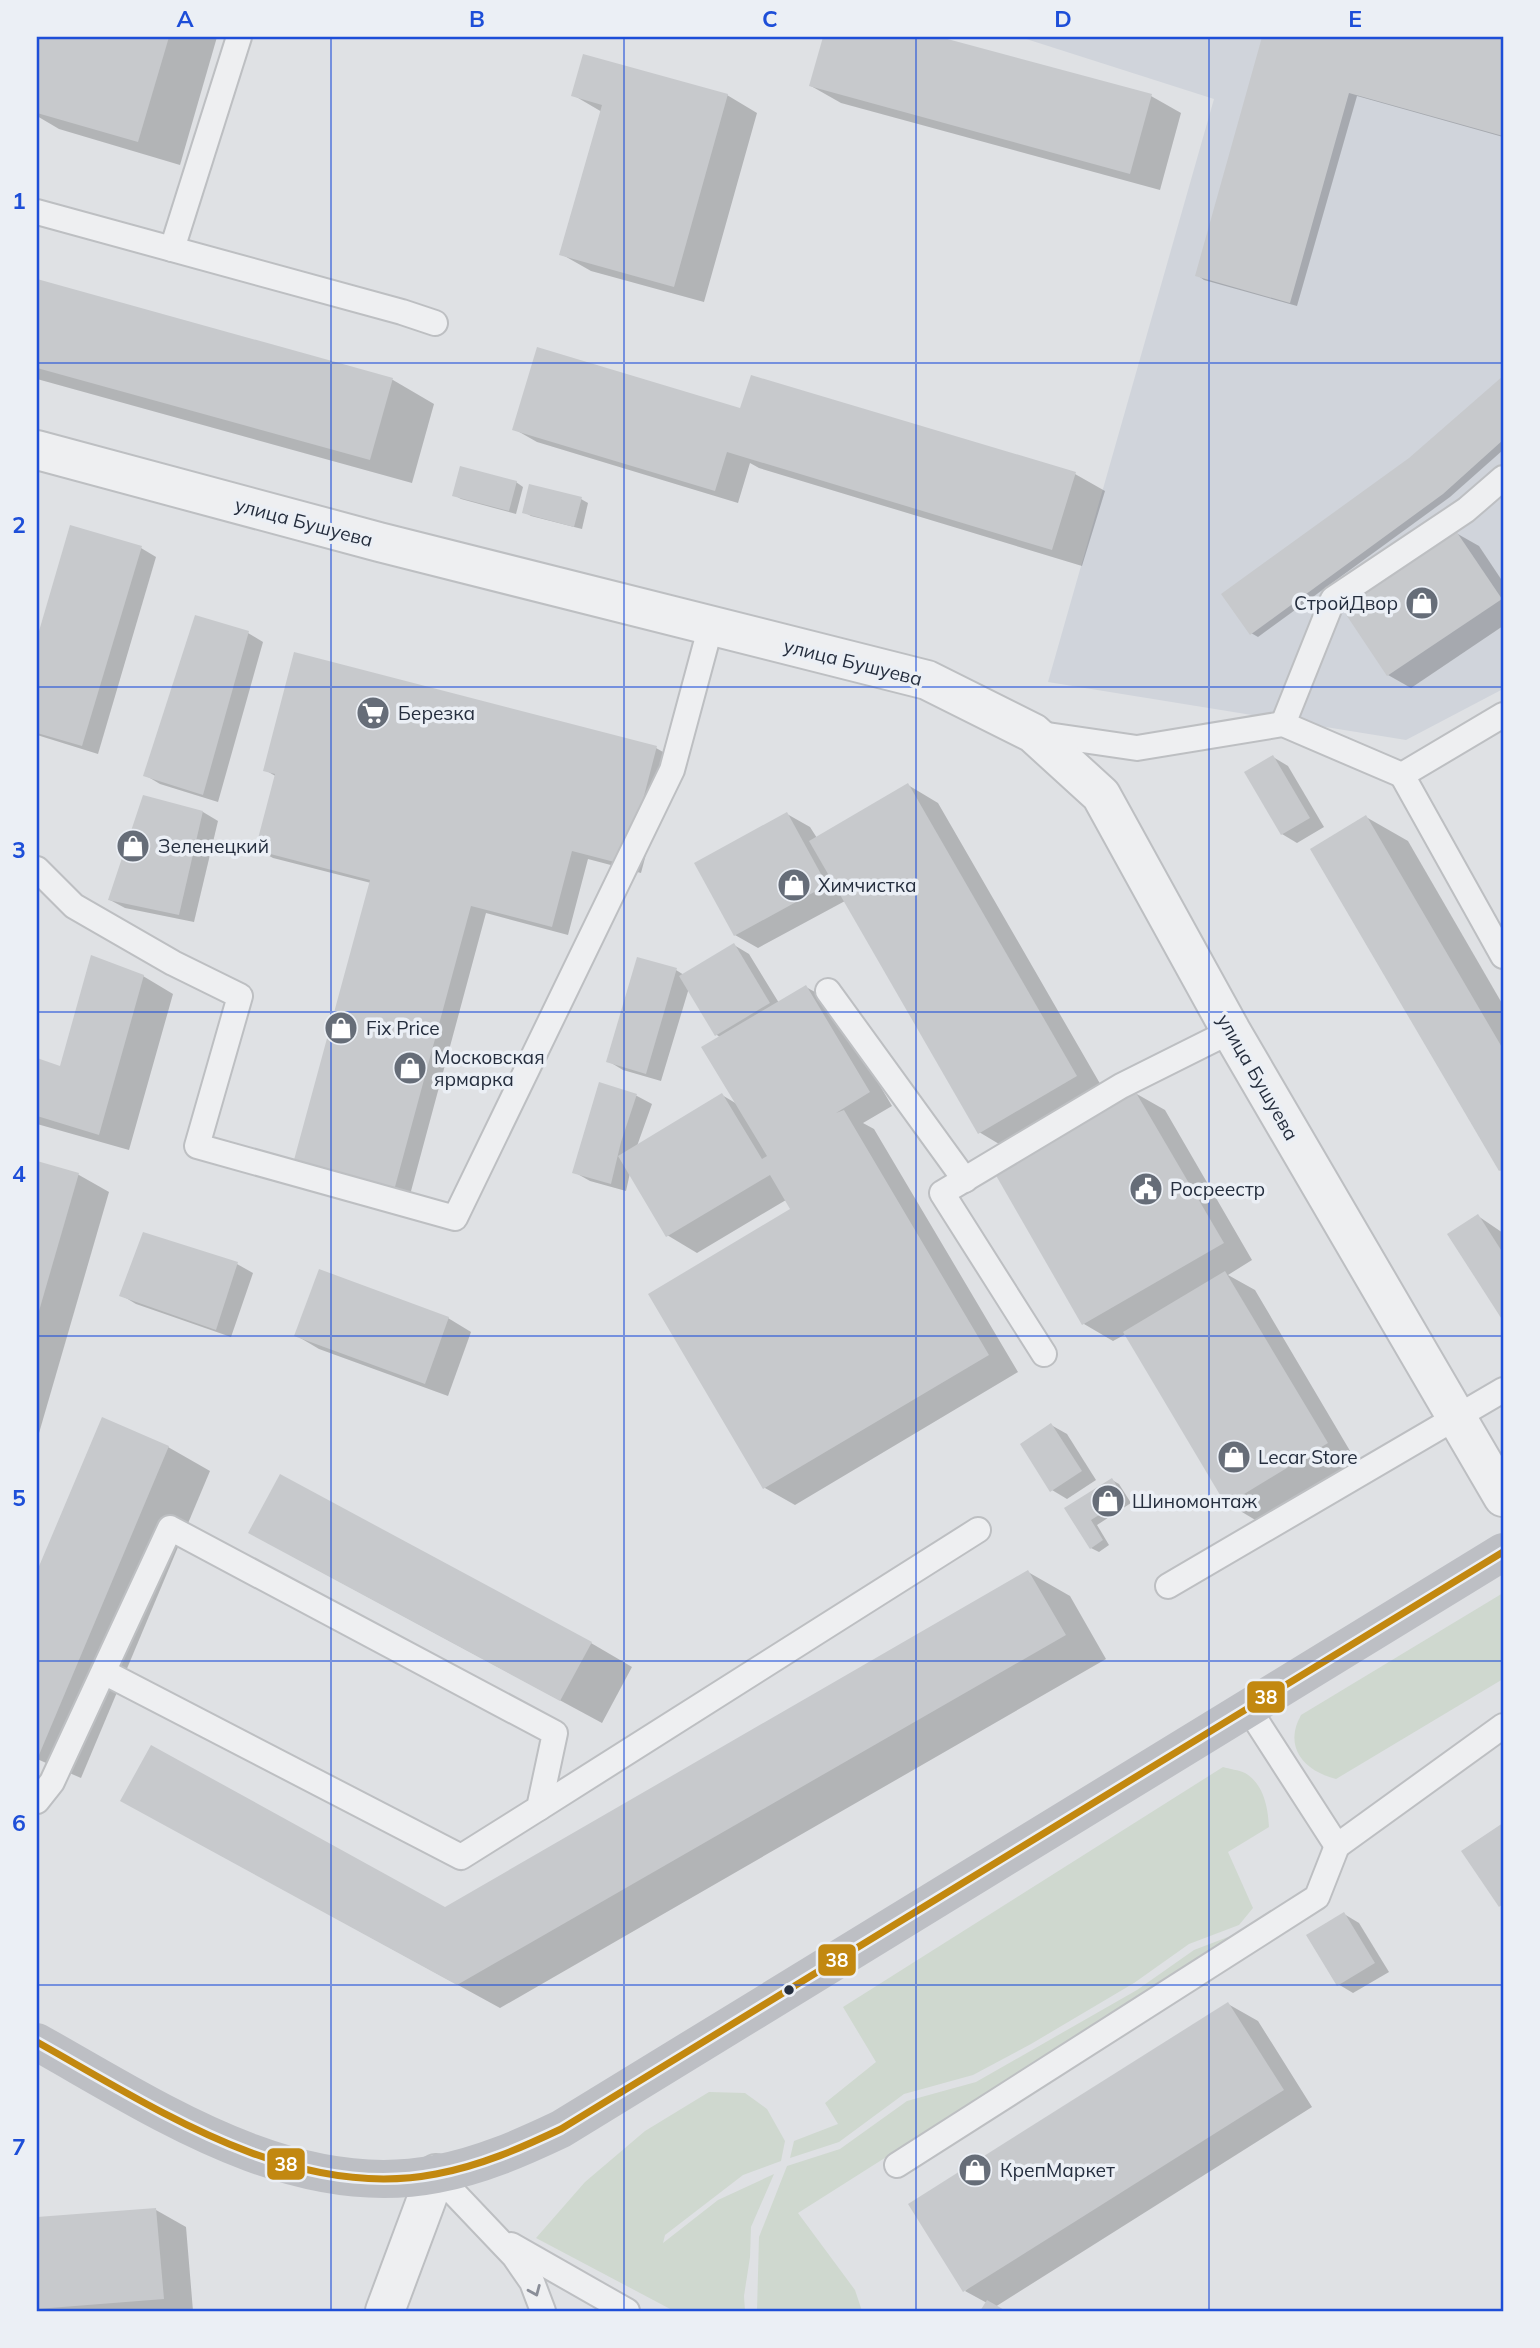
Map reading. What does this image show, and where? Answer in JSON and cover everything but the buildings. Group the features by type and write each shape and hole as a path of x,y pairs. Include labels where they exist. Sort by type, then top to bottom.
{"main road":[{"path":"37,2042 198,2130 248,2153 305,2168 345,2176 383,2179 436,2174 499,2156 561,2129 1503,1552"}],"street":[{"name":"улица Бушуева","path":"37,450 379,542 927,680 1033,733 1101,795 1231,1031 1503,1497"},
{"path":"385,2311 436,2174"}],"lane":[{"path":"172,249 239,37"},
{"path":"37,212 435,323"},
{"path":"1283,724 1333,598 1466,510 1503,478"},
{"path":"37,869 74,906 173,963 240,996 197,1146 455,1218 672,770 710,625"},
{"path":"1402,775 1503,715"},
{"path":"1033,733 1137,748 1283,724 1402,775 1503,956"},
{"path":"828,991 965,1180"},
{"path":"1044,1354 942,1192 1121,1086 1231,1031"},
{"path":"1168,1586 1503,1390"},
{"path":"37,1801 51,1782 170,1528 555,1733 539,1808"},
{"path":"104,1672 461,1857 978,1531"},
{"path":"1248,1708 1337,1846"},
{"path":"897,2165 1317,1897 1337,1846 1503,1726"},
{"path":"436,2174 514,2256 532,2282 543,2311"},
{"path":"492,2235 627,2311"}],"shaded area":[{"path":"1020,37 1503,37 1503,689 1406,740 1048,682 1214,99"},
{"path":"1503,1593 1503,1679 1336,1779 1306,1764 1296,1747 1294,1737 1301,1715"},
{"path":"1223,1767 1245,1773 1257,1783 1266,1804 1269,1827 1228,1852 1253,1908 1239,1925 1189,1944 1134,1983 973,2075 904,2094 839,2142 790,2158 794,2141 838,2124 825,2103 876,2062 843,2007"},
{"path":"1241,1932 798,2213 855,2290 862,2311 757,2311 759,2237 787,2166 840,2149 907,2101 976,2082 1137,1990 1194,1950"},
{"path":"709,2092 745,2093 767,2109 785,2141 781,2161 743,2175 665,2235 663,2243 718,2200 774,2174 751,2227 745,2311 674,2311 536,2238 585,2182 645,2131"}],"transit line":[{"name":"38","path":"37,2042 177,2120 278,2162 330,2174 383,2179 436,2174 484,2161 561,2129 1503,1552"}],"place":[{"name":"СтройДвор","path":"1422,603"},
{"name":"Березка","path":"373,713"},
{"name":"Зеленецкий","path":"133,846"},
{"name":"Химчистка","path":"794,885"},
{"name":"Fix Price","path":"341,1028"},
{"name":"Московская ярмарка","path":"410,1068"},
{"name":"Росреестр","path":"1146,1189"},
{"name":"Lecar Store","path":"1234,1457"},
{"name":"Шиномонтаж","path":"1108,1501"},
{"name":"КрепМаркет","path":"975,2170"}]}
